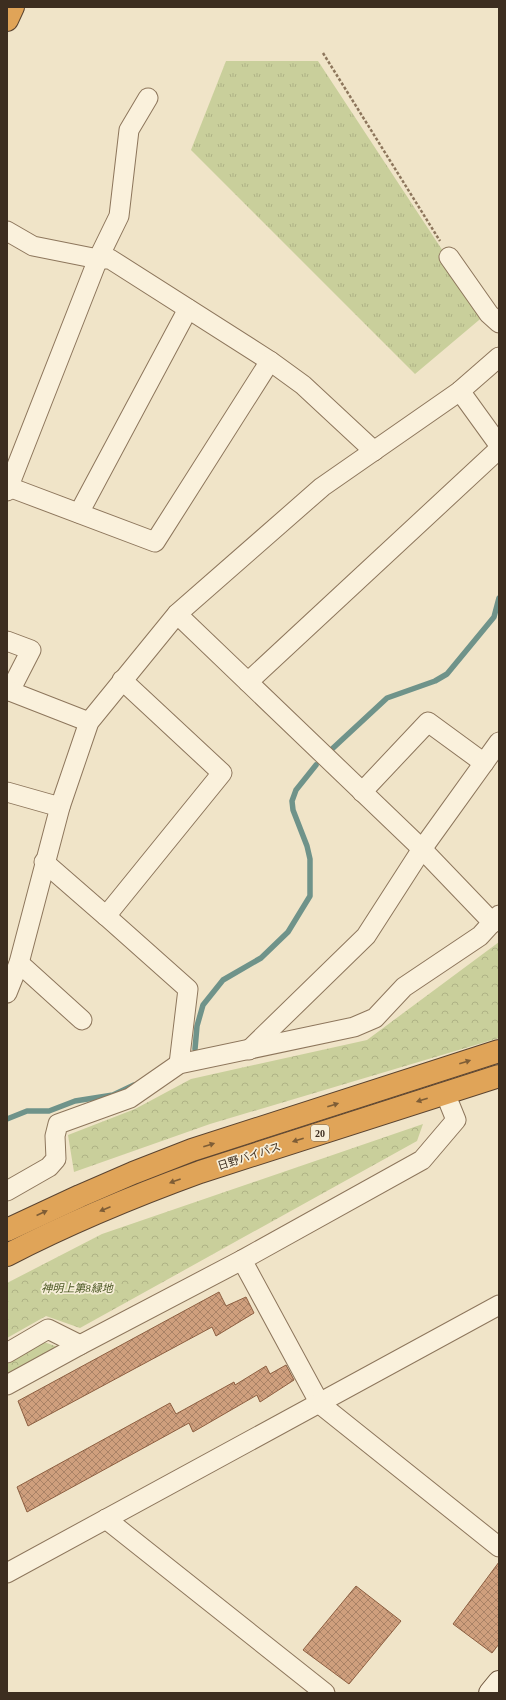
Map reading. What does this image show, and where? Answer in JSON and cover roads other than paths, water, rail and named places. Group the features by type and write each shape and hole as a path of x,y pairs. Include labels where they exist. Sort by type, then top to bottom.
{"highway":[{"path":"7,20 12,7"},
{"name":"日野バイパス","path":"7,1230 48,1210 133,1173 192,1150 499,1052"},
{"name":"日野バイパス","path":"7,1255 63,1227 200,1172 445,1092 499,1076"}],"street":[{"path":"148,98 129,130 119,216 98,259 8,489 155,542 270,361"},
{"path":"7,230 33,246 98,259 110,259 270,361 303,385 374,451"},
{"path":"450,257 489,314 499,323"},
{"path":"78,513 188,309"},
{"path":"7,993 19,963 44,862 60,807 89,722 177,614 322,487 460,391 499,357"},
{"path":"460,391 499,445"},
{"path":"248,682 499,449"},
{"path":"7,1191 49,1166 56,1159 55,1136 58,1124 130,1098 179,1064 354,1027 375,1018 404,987 480,936 496,919 177,614"},
{"path":"7,641 31,650 8,691 89,722"},
{"path":"106,916 222,773 122,680"},
{"path":"362,792 428,722 484,763"},
{"path":"250,1050 366,936 422,849 499,742"},
{"path":"7,792 60,807"},
{"path":"44,862 188,989 179,1064"},
{"path":"19,963 82,1020"},
{"path":"7,1385 242,1260 422,1160 456,1120 445,1092"},
{"path":"242,1260 320,1404 499,1547"},
{"path":"7,1573 320,1404 499,1305"},
{"path":"7,1353 48,1329 80,1345"},
{"path":"106,1519 325,1693"},
{"path":"490,1693 499,1682"}],"waterway":[{"path":"332,749 387,698 435,681 447,674 494,617 499,598"},
{"path":"195,1049 197,1026 203,1005 223,980 261,958 288,932 310,896 310,859 307,846 293,810 292,801 296,790 316,765"},
{"path":"7,1119 27,1111 49,1111 75,1101 113,1095 134,1085"}],"park label":[{"name":"神明上第8緑地","path":"77,1288"}]}
